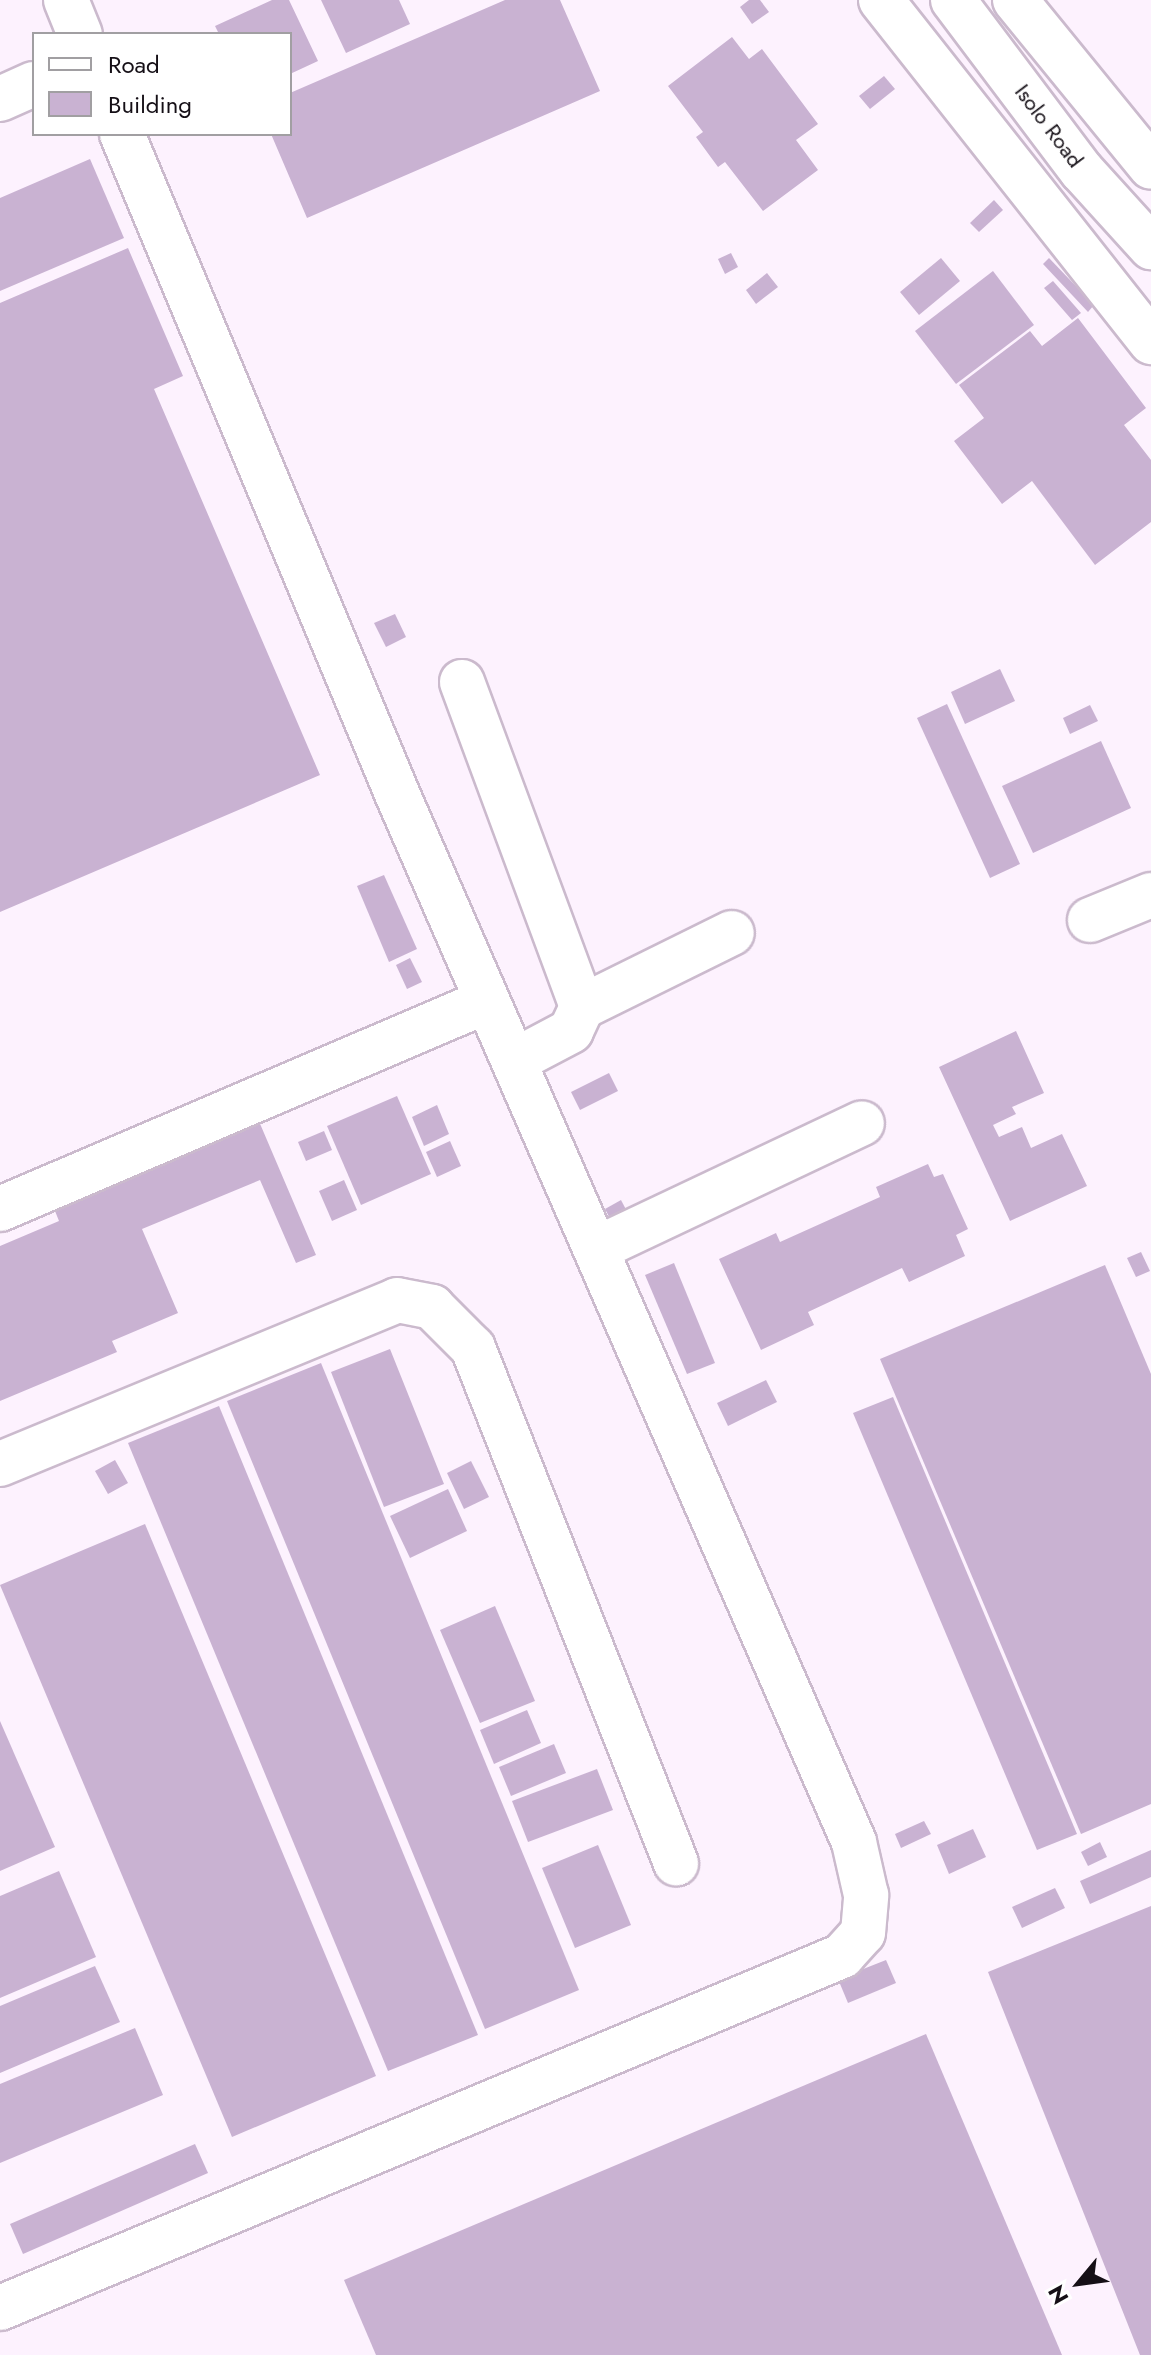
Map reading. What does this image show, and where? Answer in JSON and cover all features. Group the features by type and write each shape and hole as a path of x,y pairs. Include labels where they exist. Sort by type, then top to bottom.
{"main road":[{"path":"66,0 79,32"},
{"path":"881,0 1151,342"},
{"name":"Isolo Road","path":"953,0 1082,171 1151,247"},
{"path":"1015,0 1151,167"},
{"path":"0,99 32,85"},
{"path":"0,2308 842,1956 863,1933 866,1895 854,1842 487,1001 123,136"},
{"path":"462,682 582,1007"},
{"path":"1090,920 1151,895"},
{"path":"514,1061 571,1031 582,1007 732,933"},
{"path":"0,1209 487,1001"},
{"path":"596,1249 862,1123"},
{"path":"0,1464 397,1300 432,1307 473,1348 676,1863"}],"building":[{"path":"272,0 289,0 318,61 292,73 292,32 218,32 215,26"},
{"path":"321,0 399,0 410,24 346,53"},
{"path":"505,0 560,0 600,91 307,218 272,136 292,136 292,92"},
{"path":"749,0 760,0 769,12 752,24 740,7"},
{"path":"732,37 749,59 762,49 818,124 796,140 818,170 763,211 725,162 718,167 696,137 703,132 668,86"},
{"path":"884,76 895,89 870,109 859,96"},
{"path":"90,159 124,238 0,291 0,198"},
{"path":"994,200 1003,210 979,232 970,223"},
{"path":"128,248 183,376 154,389 320,775 0,912 0,303"},
{"path":"731,253 738,267 725,274 718,259"},
{"path":"941,258 960,281 919,315 900,292"},
{"path":"1049,258 1094,305 1088,312 1043,264"},
{"path":"993,271 1034,325 956,384 915,331"},
{"path":"767,273 778,287 756,304 746,290"},
{"path":"1053,281 1081,313 1072,320 1044,288"},
{"path":"1078,318 1146,408 1124,425 1151,460 1151,522 1095,565 1032,481 1002,504 954,441 984,418 959,385 1030,331 1042,346"},
{"path":"395,614 406,637 386,647 374,623"},
{"path":"1000,669 1015,701 965,724 951,692"},
{"path":"947,704 1020,864 990,878 917,718"},
{"path":"1090,705 1098,721 1070,734 1063,718"},
{"path":"1101,741 1131,808 1033,853 1002,786"},
{"path":"384,875 417,949 389,962 357,886"},
{"path":"410,958 422,982 407,989 396,965"},
{"path":"1016,1031 1044,1093 1012,1107 1016,1114 993,1125 999,1137 1022,1127 1031,1148 1062,1134 1087,1186 1010,1221 939,1067"},
{"path":"609,1073 618,1091 580,1110 571,1092"},
{"path":"397,1096 431,1174 361,1205 327,1126"},
{"path":"437,1105 449,1134 424,1146 412,1117"},
{"path":"258,1119 316,1255 296,1263 260,1180 142,1229 178,1313 112,1341 117,1352 0,1401 0,1246 59,1221 53,1206"},
{"path":"324,1131 332,1150 306,1161 298,1142"},
{"path":"450,1141 461,1166 437,1177 426,1152"},
{"path":"928,1164 934,1177 943,1174 968,1229 956,1235 965,1256 909,1282 902,1268 808,1312 814,1325 761,1350 719,1259 776,1233 780,1242 880,1197 876,1187"},
{"path":"344,1180 357,1210 332,1221 319,1191"},
{"path":"621,1200 632,1221 616,1230 605,1209"},
{"path":"1141,1252 1150,1271 1136,1277 1127,1258"},
{"path":"674,1263 715,1363 687,1374 645,1275"},
{"path":"1105,1265 1151,1374 1151,1804 1081,1834 880,1359"},
{"path":"390,1349 444,1484 384,1507 331,1372"},
{"path":"321,1363 579,1990 485,2029 227,1401"},
{"path":"766,1380 777,1402 728,1426 717,1403"},
{"path":"893,1397 1077,1834 1037,1850 853,1413"},
{"path":"219,1406 478,2035 388,2071 128,1443"},
{"path":"115,1460 128,1483 108,1494 95,1471"},
{"path":"471,1461 489,1497 464,1509 447,1473"},
{"path":"448,1489 467,1531 410,1558 390,1516"},
{"path":"145,1524 376,2076 232,2137 0,1585"},
{"path":"495,1606 535,1701 480,1723 440,1630"},
{"path":"527,1710 541,1743 494,1764 480,1730"},
{"path":"0,1721 55,1847 0,1871"},
{"path":"554,1744 566,1773 511,1796 499,1767"},
{"path":"597,1769 613,1810 528,1842 512,1801"},
{"path":"924,1821 931,1834 901,1848 895,1834"},
{"path":"973,1829 986,1857 949,1874 937,1845"},
{"path":"1100,1842 1107,1857 1088,1866 1081,1852"},
{"path":"598,1845 631,1925 575,1948 542,1868"},
{"path":"1151,1850 1151,1877 1090,1904 1080,1881"},
{"path":"59,1871 96,1957 0,1998 0,1896"},
{"path":"1055,1888 1065,1908 1022,1928 1012,1907"},
{"path":"1151,1906 1151,2355 1140,2355 988,1972"},
{"path":"886,1960 896,1983 848,2003 838,1979"},
{"path":"95,1966 120,2022 0,2073 0,2006"},
{"path":"135,2028 163,2095 0,2163 0,2084"},
{"path":"926,2034 1062,2355 376,2355 344,2280"},
{"path":"195,2144 208,2173 23,2254 10,2224"}]}
